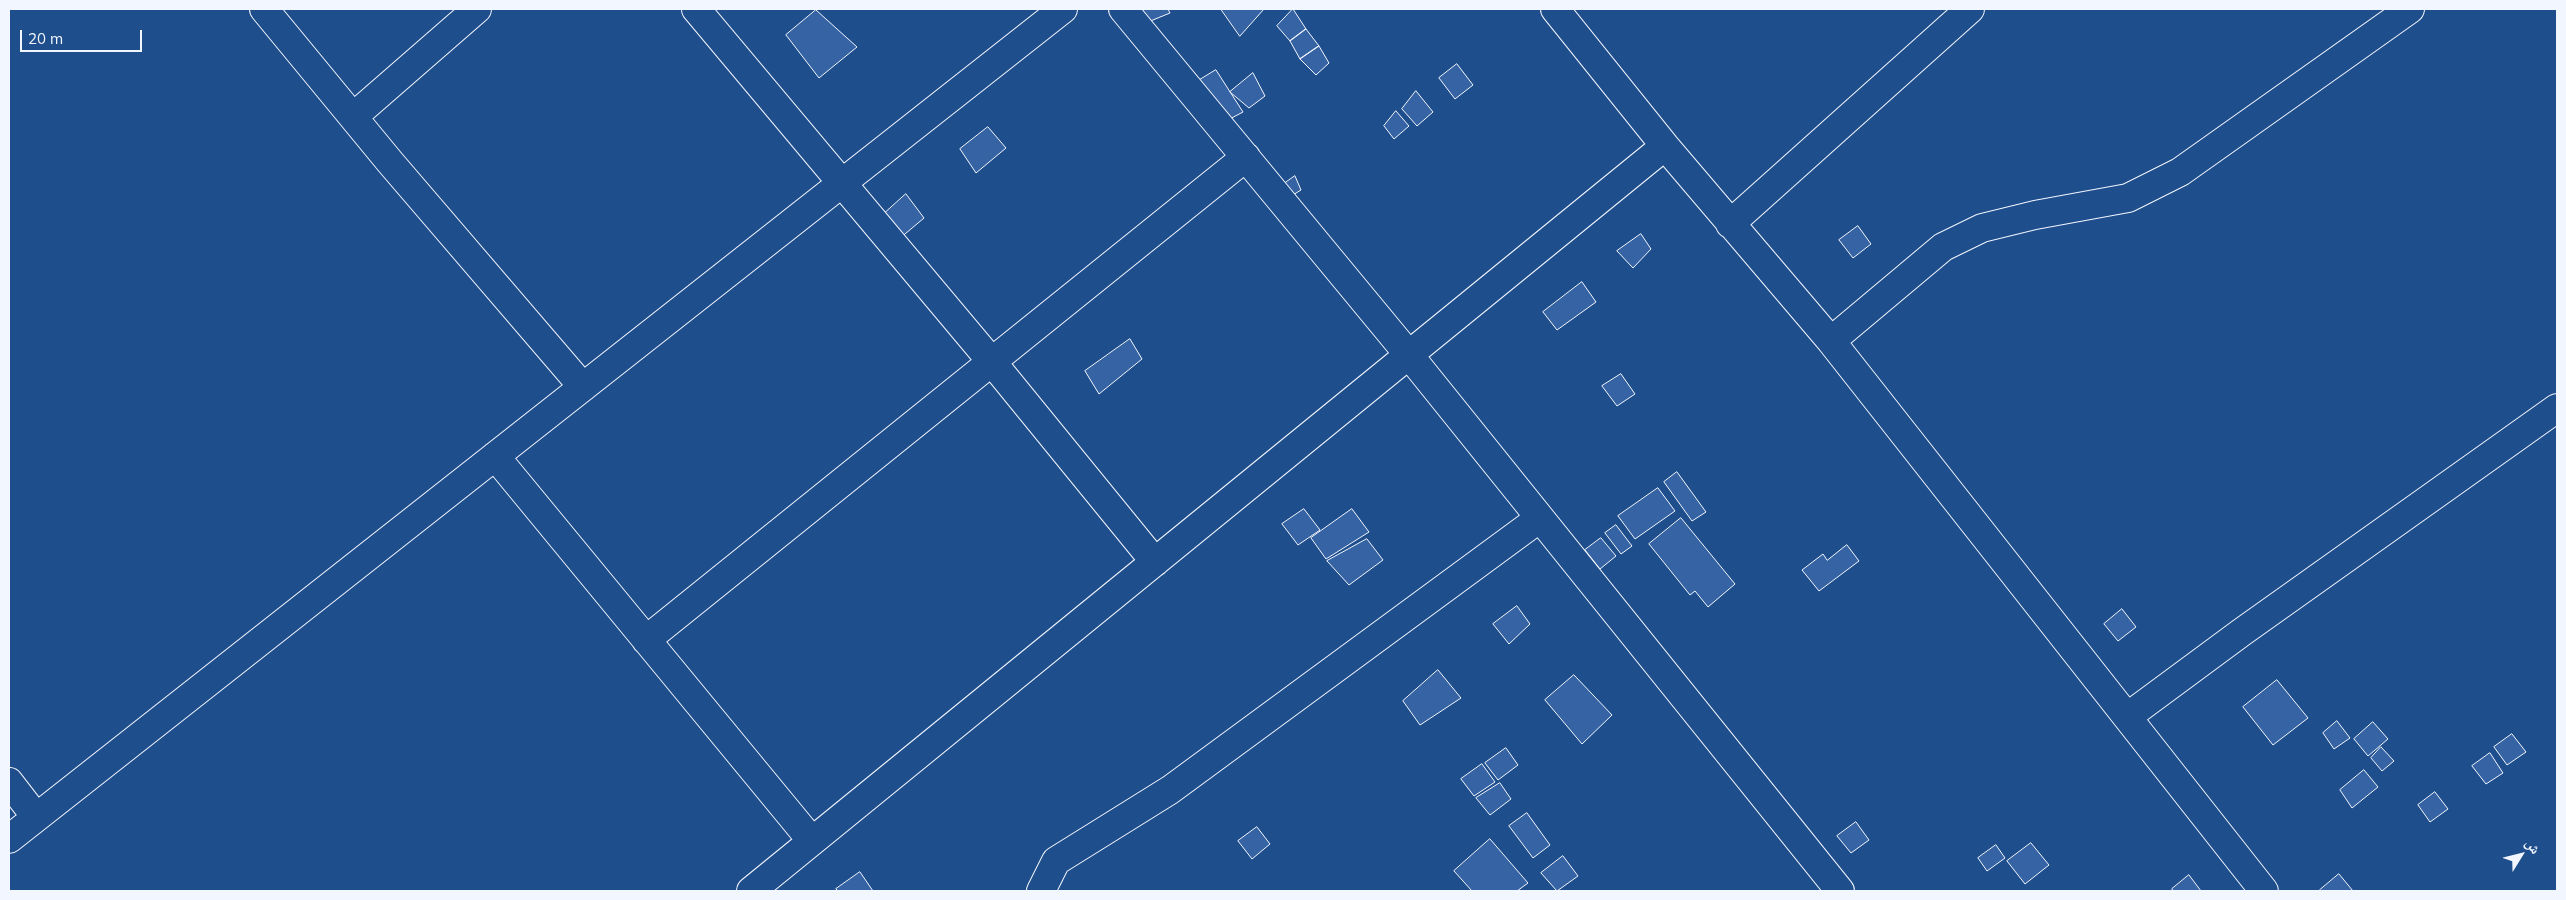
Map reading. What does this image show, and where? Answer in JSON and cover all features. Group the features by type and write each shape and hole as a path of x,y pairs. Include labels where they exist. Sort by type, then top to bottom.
{"street":[{"path":"264,9 353,117 583,387"},
{"path":"353,117 477,9"},
{"path":"696,9 992,362 1155,562"},
{"path":"9,839 1063,9"},
{"path":"1123,9 1408,355 1840,891"},
{"path":"1556,9 1664,146 1831,341 2264,891"},
{"path":"1730,224 1970,9"},
{"path":"1831,341 1943,247 1982,228 2035,215 2128,198 2180,172 2410,9"},
{"path":"751,891 1664,146"},
{"path":"646,640 1246,157"},
{"path":"2127,717 2242,632 2557,408"},
{"path":"495,456 812,841"},
{"path":"1041,891 1056,861 1170,790 1540,518"},
{"path":"9,782 36,817"}],"building":[{"path":"1139,9 1168,9 1170,13 1148,22"},
{"path":"1221,9 1264,9 1240,36"},
{"path":"1293,9 1306,29 1290,41 1277,26"},
{"path":"816,10 857,47 819,78 786,35"},
{"path":"1306,29 1319,46 1300,59 1290,41"},
{"path":"1319,46 1329,63 1316,75 1300,59"},
{"path":"1457,64 1473,85 1455,99 1439,78"},
{"path":"1216,70 1243,112 1224,122 1198,81"},
{"path":"1253,73 1265,96 1249,108 1230,92"},
{"path":"1416,91 1433,112 1417,126 1402,109"},
{"path":"1396,111 1409,126 1394,139 1384,126"},
{"path":"988,127 1006,148 976,173 960,149"},
{"path":"1295,176 1301,190 1288,198 1281,186"},
{"path":"906,194 924,218 899,239 875,222"},
{"path":"1858,226 1871,244 1853,258 1839,240"},
{"path":"1641,234 1651,249 1633,268 1617,251"},
{"path":"1582,282 1596,302 1557,330 1543,312"},
{"path":"1130,339 1142,359 1099,394 1085,371"},
{"path":"1621,374 1635,394 1617,406 1602,386"},
{"path":"1677,472 1706,512 1692,521 1664,482"},
{"path":"1658,488 1675,511 1635,539 1618,516"},
{"path":"1304,509 1320,530 1298,545 1282,524"},
{"path":"1352,509 1369,532 1326,559 1311,538"},
{"path":"1681,518 1735,584 1708,607 1695,591 1690,595 1649,544"},
{"path":"1616,525 1632,546 1621,554 1605,533"},
{"path":"1601,538 1616,556 1600,569 1585,550"},
{"path":"1367,539 1383,560 1349,585 1327,561"},
{"path":"1847,545 1859,561 1819,591 1802,570 1823,554 1827,560"},
{"path":"1517,606 1530,624 1509,644 1493,624"},
{"path":"2122,609 2136,627 2118,641 2104,624"},
{"path":"1438,670 1461,698 1420,725 1403,701"},
{"path":"1574,675 1612,715 1582,744 1545,700"},
{"path":"2277,680 2308,718 2273,745 2243,707"},
{"path":"2337,721 2350,738 2334,749 2323,733"},
{"path":"2373,722 2388,739 2368,756 2354,739"},
{"path":"2512,734 2526,752 2507,765 2494,747"},
{"path":"2381,747 2394,761 2382,771 2371,758"},
{"path":"1506,748 1518,765 1498,780 1485,763"},
{"path":"2490,753 2503,773 2486,784 2472,766"},
{"path":"1482,764 1495,782 1474,796 1461,779"},
{"path":"2364,770 2378,787 2352,808 2340,790"},
{"path":"1500,783 1511,799 1490,815 1476,798"},
{"path":"2435,792 2448,809 2430,822 2418,805"},
{"path":"1527,813 1550,845 1533,858 1509,826"},
{"path":"1856,822 1869,840 1851,853 1837,836"},
{"path":"1257,827 1270,844 1252,859 1238,841"},
{"path":"1490,839 1528,883 1517,891 1472,891 1454,871"},
{"path":"2031,843 2049,865 2025,884 2007,861"},
{"path":"1996,845 2005,858 1987,871 1978,858"},
{"path":"1563,856 1578,876 1557,891 1541,873"},
{"path":"860,872 873,891 838,891 836,889"},
{"path":"2339,874 2353,891 2320,890"},
{"path":"2189,875 2201,891 2173,891 2172,889"}]}
